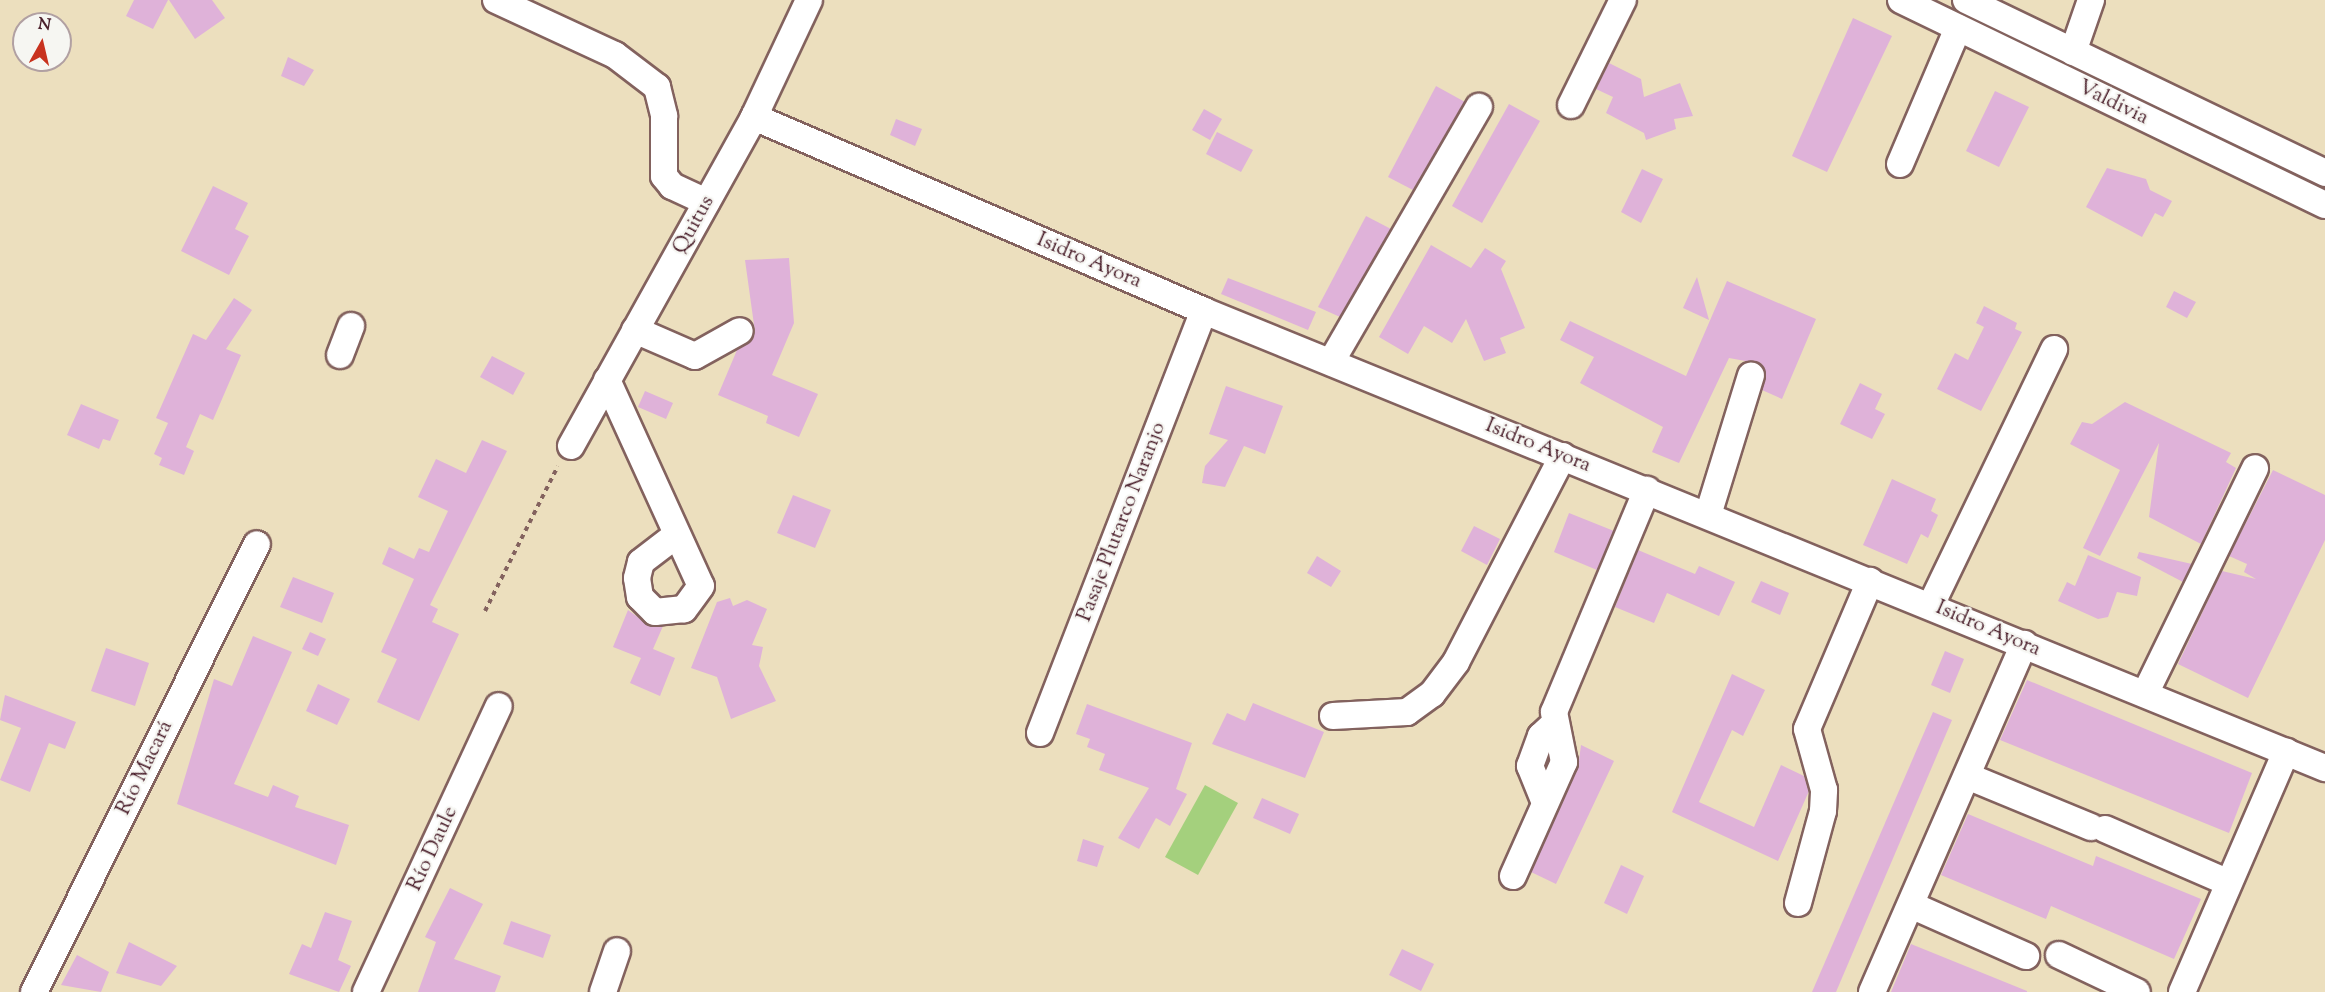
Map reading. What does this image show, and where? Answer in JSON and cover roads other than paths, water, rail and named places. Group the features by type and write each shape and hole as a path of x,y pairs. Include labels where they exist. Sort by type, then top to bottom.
{"street":[{"path":"496,0 615,55 657,87 664,116 664,176 672,186 707,202"},
{"name":"Quitus","path":"564,456 754,117 809,0"},
{"path":"1571,105 1623,0"},
{"name":"Valdivia","path":"1901,0 2325,205"},
{"name":"Valdivia","path":"1966,0 2325,174"},
{"path":"2079,86 2091,0"},
{"path":"1900,164 1958,28"},
{"path":"1331,362 1479,107"},
{"name":"Isidro Ayora","path":"754,117 1204,311 1931,605 2325,768"},
{"name":"Pasaje Plutarco Naranjo","path":"1040,733 1204,311"},
{"path":"340,355 351,326"},
{"path":"635,330 695,356 740,331"},
{"path":"1931,605 2054,349"},
{"path":"1708,515 1751,375"},
{"path":"607,380 675,536"},
{"path":"1333,717 1407,712 1432,694 1456,662 1563,456"},
{"path":"2145,694 2255,468"},
{"path":"1513,876 1563,762 1554,724 1554,712 1647,490"},
{"name":"Río Macará","path":"34,992 257,544"},
{"path":"1798,903 1823,811 1824,790 1807,729 1870,581"},
{"path":"1872,992 2024,644"},
{"name":"Río Daule","path":"366,992 499,706"},
{"path":"2182,992 2286,752"},
{"path":"1967,776 2229,883"},
{"path":"1911,905 2026,956"},
{"path":"603,992 617,951"},
{"path":"2059,955 2137,992"}]}
